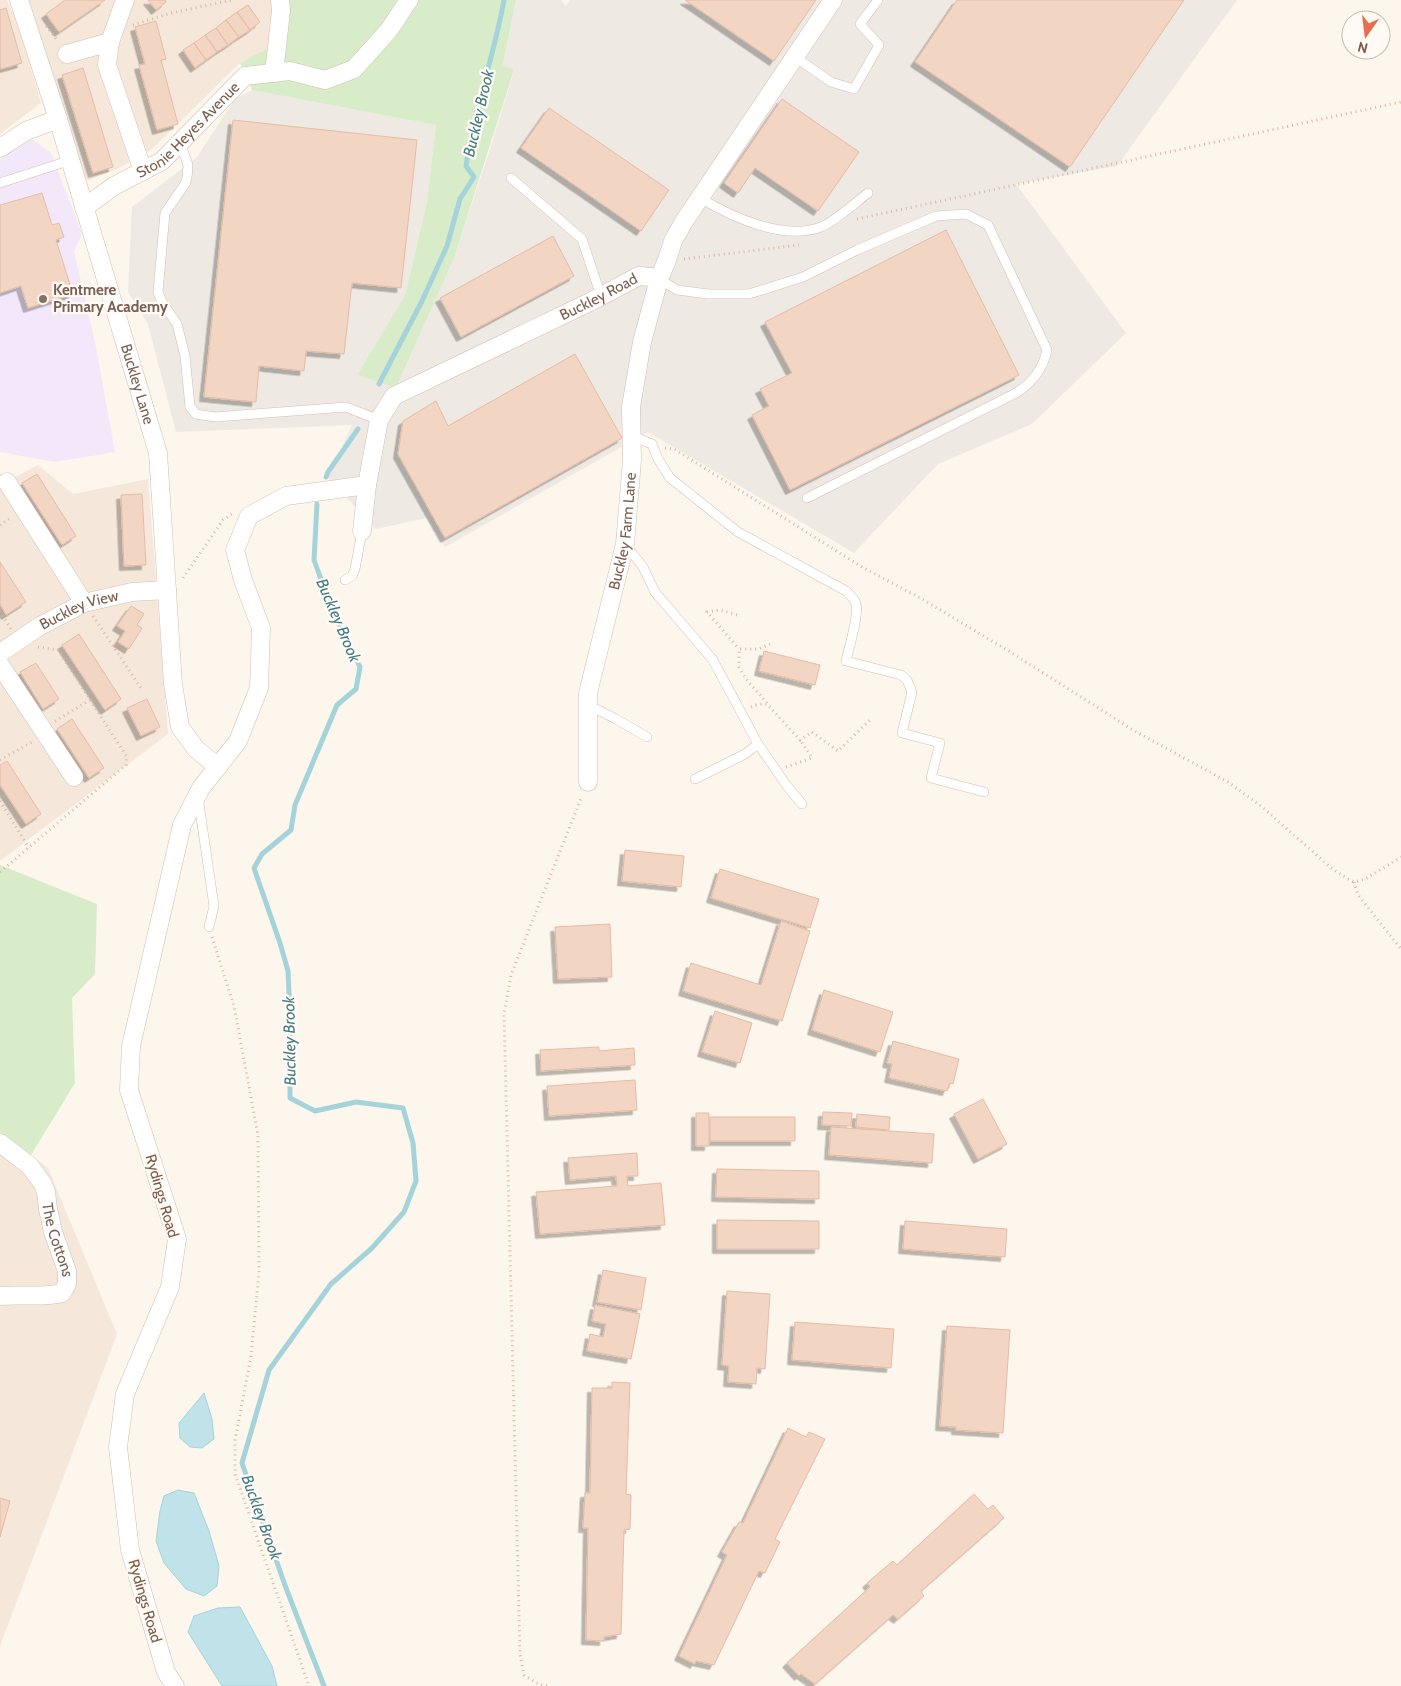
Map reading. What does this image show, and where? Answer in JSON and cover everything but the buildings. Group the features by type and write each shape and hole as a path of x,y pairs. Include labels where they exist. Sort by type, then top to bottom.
{"street":[{"name":"Buckley Lane","path":"19,0 58,120 158,453 173,684 180,727 196,749 218,767"},
{"path":"124,0 110,42 107,65 143,171"},
{"path":"274,73 281,10 280,0"},
{"name":"Stonie Heyes Avenue","path":"84,208 114,186 162,161 245,76 290,71 325,80 354,69 389,30 409,0"},
{"name":"Buckley Road","path":"362,531 367,486 379,420 394,396 601,296 638,276 659,280 673,241 834,0"},
{"path":"67,54 110,42"},
{"path":"0,148 26,131 58,120"},
{"name":"Buckley Farm Lane","path":"588,782 588,693 625,544 632,460 631,407 642,342 659,280"},
{"path":"7,482 84,603"},
{"name":"Rydings Road","path":"175,1686 166,1672 130,1550 118,1447 125,1394 170,1287 176,1239 129,1090 131,1046 182,825 198,794 238,741 259,688 261,628 243,580 235,550 249,516 286,496 367,486"},
{"name":"Buckley View","path":"0,653 40,626 84,603 132,592 167,590"},
{"path":"0,665 74,777"},
{"name":"The Cottons","path":"0,1143 30,1166 43,1184 53,1232 67,1271 67,1284 62,1293 52,1296 0,1296"}],"lane":[{"path":"795,57 831,82 854,89 879,45 860,24 878,0"},
{"path":"180,142 188,165 187,178 165,213 158,292 162,302 177,324 185,356 190,407 196,414 215,416 346,406 379,420"},
{"path":"0,183 70,160"},
{"path":"511,178 582,238 601,296"},
{"path":"700,198 719,209 770,228 798,232 822,227 868,193"},
{"path":"659,280 677,290 708,294 749,294 803,277 857,250 936,216 966,214 988,225 1047,350 1044,363 1031,382 1018,392 807,498"},
{"path":"632,436 652,444 658,459 670,478 738,532 851,596 856,602 856,614 846,661 901,675 907,680 912,692 902,733 940,742 931,778 984,792"},
{"path":"345,580 352,576 355,569 362,531"},
{"path":"625,544 643,567 655,592 713,660 758,744 802,804"},
{"path":"588,705 647,737"},
{"path":"695,779 744,754 758,744"},
{"path":"198,794 214,906 209,927"}],"path":[{"path":"117,24 128,27 171,13 232,0"},
{"path":"853,220 1401,102"},
{"path":"667,260 799,244"},
{"path":"652,444 674,450 862,567 922,599 1012,653 1133,730 1228,782 1262,806 1330,867 1346,878 1354,882 1365,879 1401,857"},
{"path":"167,590 181,581 223,520 236,511"},
{"path":"84,603 141,688"},
{"path":"737,615 720,610 707,612 739,650 739,667 746,679 800,740 812,758 776,770"},
{"path":"739,650 759,649 770,644"},
{"path":"0,760 90,700"},
{"path":"740,711 758,704 767,704"},
{"path":"800,740 812,732 838,751 870,720"},
{"path":"547,1686 538,1684 524,1675 520,1654 504,1013 511,975 588,782"},
{"path":"0,800 29,848"},
{"path":"1354,882 1358,895 1401,949"},
{"path":"209,927 234,1006 258,1135 259,1273 251,1356 235,1440 235,1474 310,1686"}],"shaded area":[{"path":"0,0 7,0 20,30 41,103 0,134"},
{"path":"24,0 290,0 288,1 286,38 240,63 151,150 117,169 84,182"},
{"path":"516,0 561,0 566,6 570,0 1237,0 1117,166 1016,184 1126,333 1032,424 938,464 854,553 648,432 445,547 427,518 376,529 328,478 352,425 176,432 148,324 128,292 132,207 197,157 235,99 252,90 436,125 427,202 405,295 357,375 396,388 454,258 490,149 514,71 503,66"},
{"name":"Kentmere Primary Academy","path":"32,139 51,153 82,234 74,251 96,347 115,452 55,462 0,452 0,159"},
{"path":"38,465 73,494 148,479 168,734 0,861 0,485"},
{"path":"0,1132 48,1168 117,1334 0,1646"}],"green space":[{"path":"516,0 503,65 514,70 454,258 396,388 357,375 405,295 427,202 436,125 252,90 240,63 286,38 288,1"},
{"path":"0,865 97,904 95,974 72,998 75,1083 31,1155 0,1132"}],"water":[{"path":"204,1393 212,1419 214,1439 202,1448 190,1447 180,1438 179,1423"},
{"path":"178,1490 194,1493 209,1531 219,1566 217,1586 204,1596 186,1589 164,1563 156,1541 164,1496"},
{"path":"240,1607 272,1666 277,1686 222,1686 188,1632 194,1616 218,1608"}],"waterway":[{"name":"Buckley Brook","path":"379,384 422,301 447,246 460,199 474,177 466,166 504,0"},
{"name":"Buckley Brook","path":"326,477 358,429"},
{"name":"Buckley Brook","path":"317,504 314,560 332,609 360,667 356,689 337,705 295,805 291,830 262,854 254,868 288,971 290,1098 315,1111 356,1102 403,1108 413,1143 416,1181 404,1212 372,1248 331,1284 269,1370 242,1463 286,1588 324,1686"}],"place":[{"name":"Kentmere Primary Academy","path":"43,299"}]}
